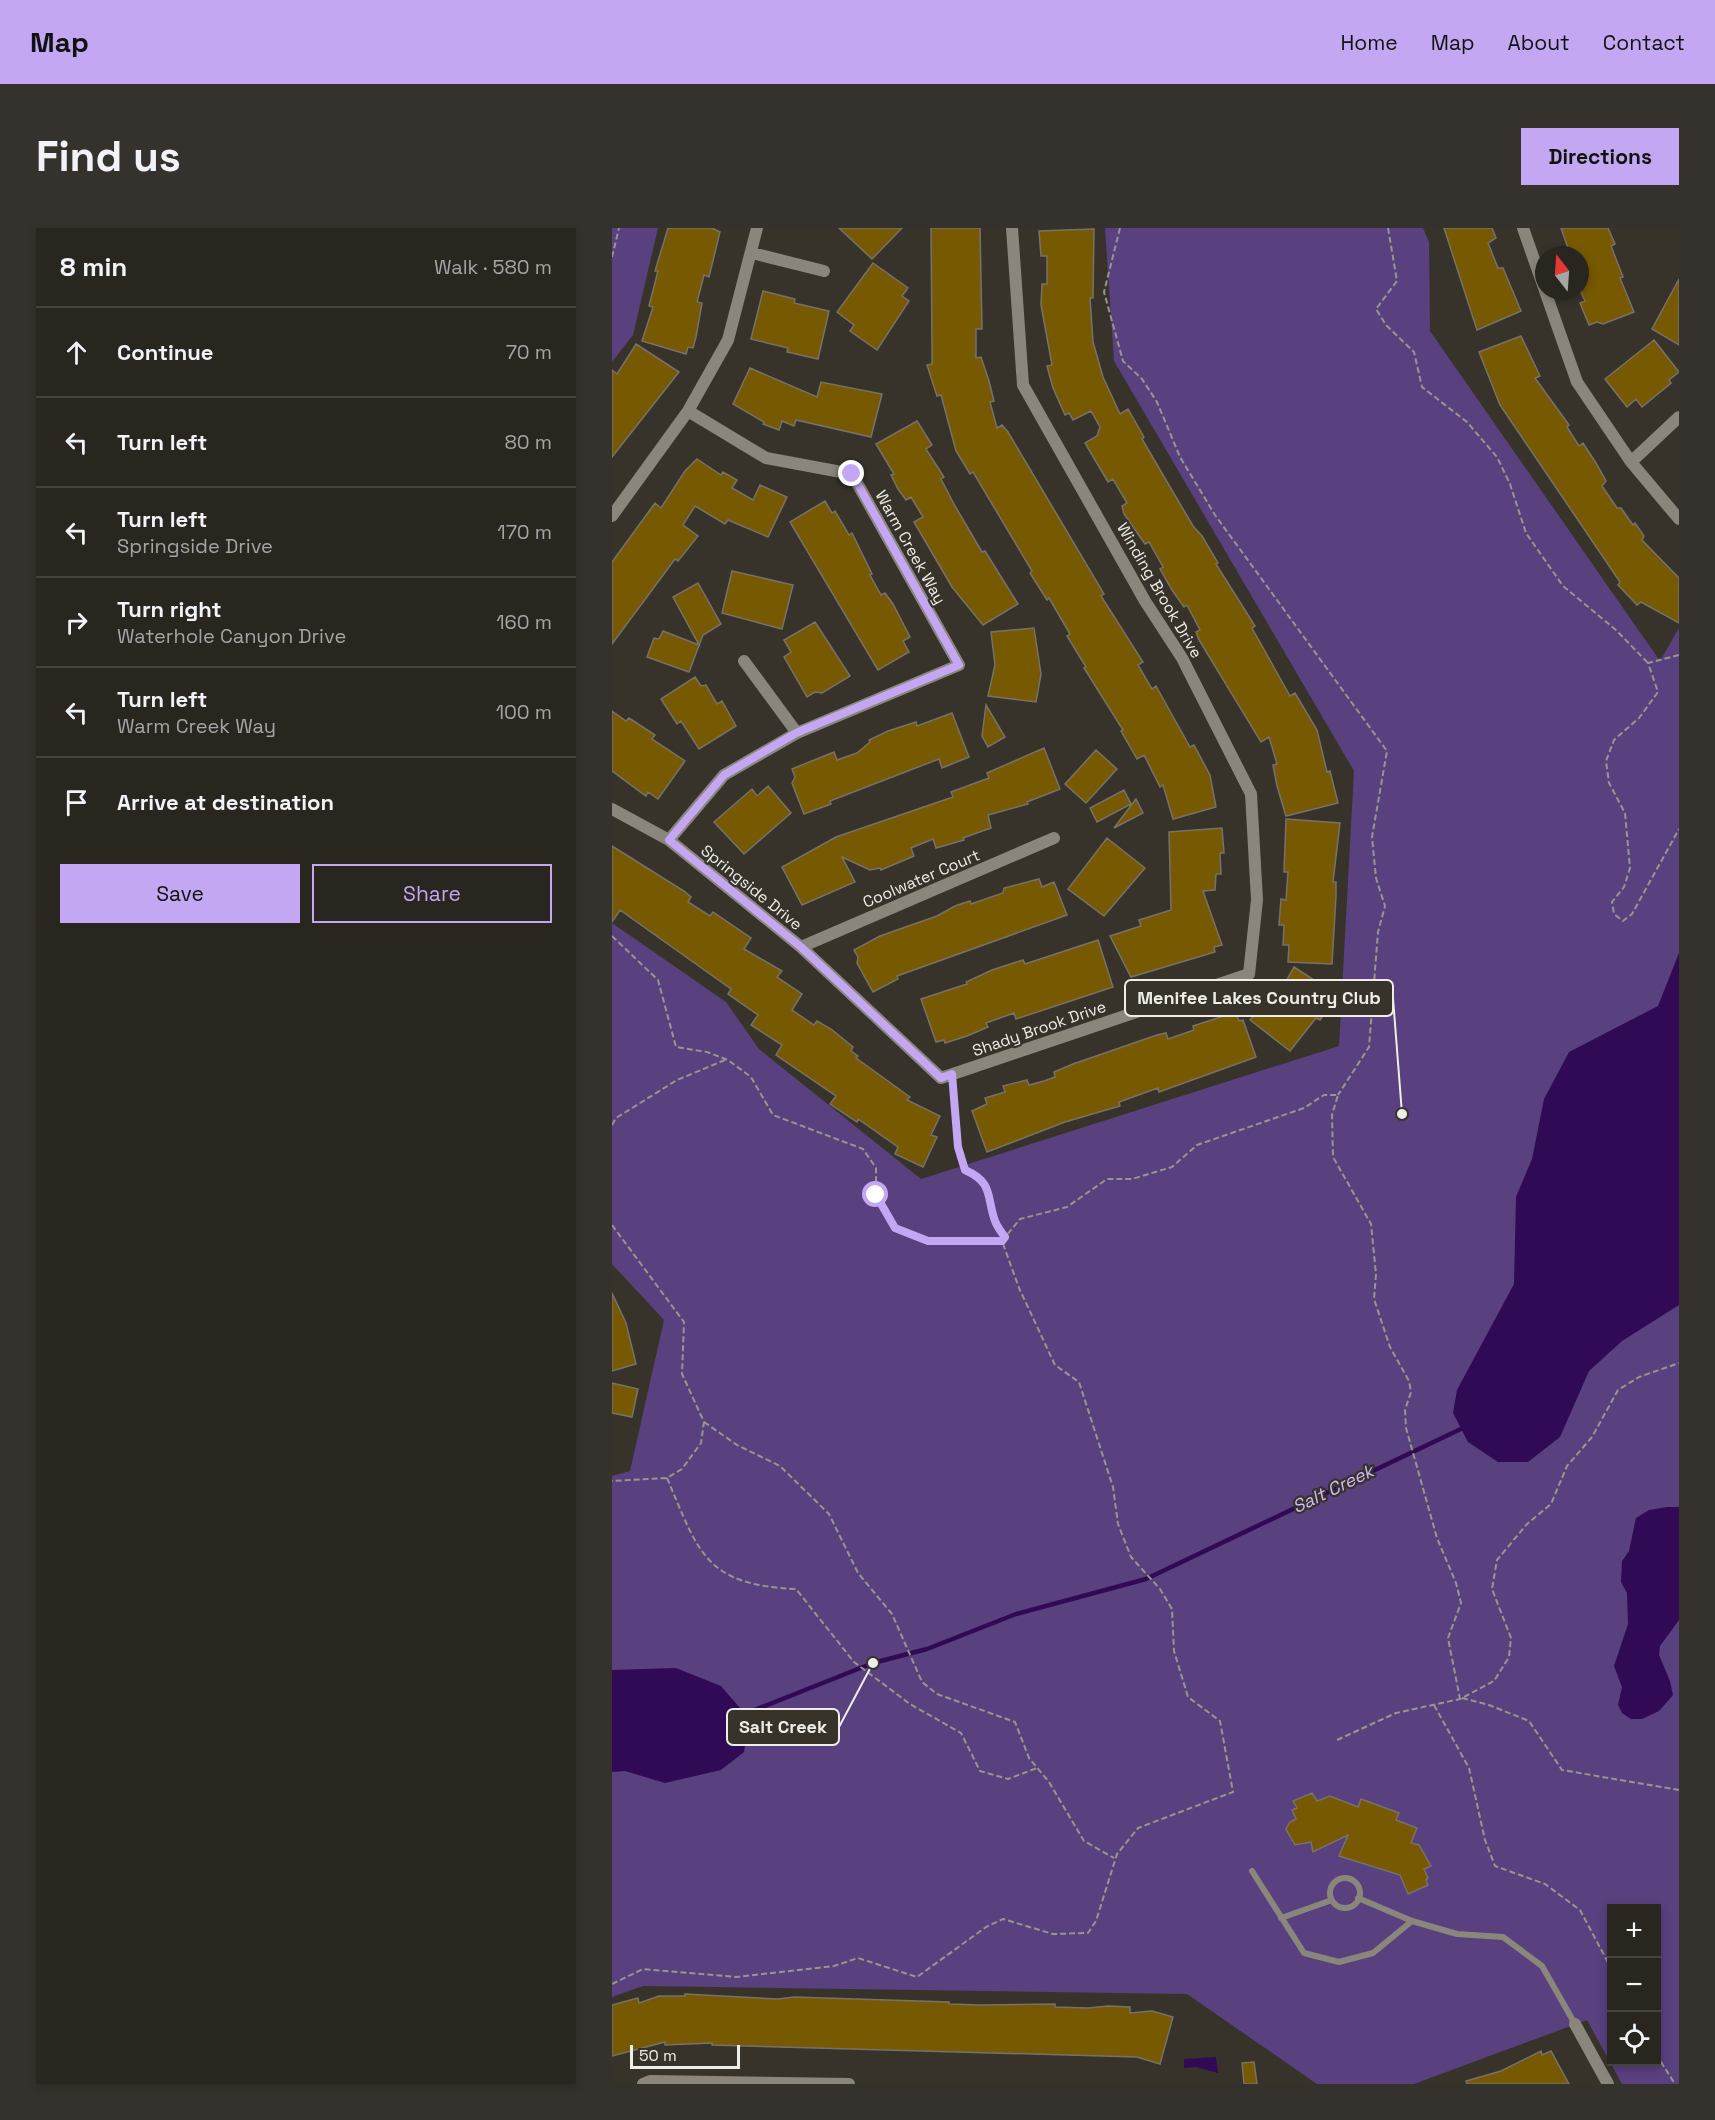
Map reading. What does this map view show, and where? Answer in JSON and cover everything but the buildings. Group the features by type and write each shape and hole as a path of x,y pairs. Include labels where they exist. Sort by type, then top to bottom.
{"street":[{"path":"612,516 688,411 728,340 757,228"},
{"name":"Winding Brook Drive","path":"1012,228 1023,385 1145,600 1182,658 1251,794 1257,900 1249,975"},
{"path":"1523,228 1535,263"},
{"path":"752,253 824,271"},
{"path":"1548,300 1577,382 1631,462 1679,519"},
{"name":"Warm Creek Way","path":"688,411 766,458 852,474 959,665 796,733"},
{"path":"1631,462 1679,417"},
{"path":"669,840 724,775 796,733 744,661"},
{"name":"Springside Drive","path":"612,808 669,840 801,947 946,1076"},
{"name":"Coolwater Court","path":"801,947 1054,838"},
{"name":"Shady Brook Drive","path":"946,1076 1249,975"},
{"path":"1575,2024 1608,2084"},
{"path":"643,2084 650,2081 849,2084"}],"lane":[{"path":"1252,1871 1304,1953 1339,1962 1373,1953 1412,1922"},
{"path":"1344,1878 1357,1884 1358,1898 1352,1905 1343,1908 1332,1900 1332,1886 1344,1878"},
{"path":"1358,1898 1412,1922 1457,1935 1503,1937 1542,1966 1575,2024"},
{"path":"1281,1918 1332,1900"}],"path":[{"path":"612,257 619,228"},
{"path":"1120,228 1104,292 1123,361 1142,379 1157,402 1180,457 1215,515 1387,751 1371,837 1376,878 1385,906 1378,932 1369,1047 1338,1095 1332,1115 1333,1157 1371,1224 1376,1274 1374,1299 1390,1347 1409,1381 1411,1392 1405,1410 1406,1428 1437,1538 1456,1582 1461,1604 1448,1638 1460,1698"},
{"path":"1388,228 1397,281 1377,309 1386,325 1414,352 1422,387 1467,422 1497,457 1510,484 1526,533 1563,586 1616,630 1648,663 1658,692 1640,718 1614,740 1606,761 1609,783 1625,813 1630,868 1624,887 1612,902 1614,914 1623,921 1632,914 1679,829"},
{"path":"1648,663 1679,655"},
{"path":"612,936 658,980 676,1047 707,1052 726,1059 751,1077 773,1115 863,1149 876,1168 876,1195 895,1228 928,1241 1002,1241"},
{"path":"612,1125 616,1118 677,1080 726,1059"},
{"path":"946,1076 958,1147 965,1170 981,1177 990,1194 995,1221 1005,1237"},
{"path":"1002,1241 1020,1219 1067,1207 1107,1179 1132,1179 1172,1167 1197,1145 1304,1108 1324,1095 1338,1095"},
{"path":"612,1225 684,1322 682,1374 704,1422 736,1445 780,1466 829,1514 858,1573 892,1614 922,1682 937,1694 1015,1722 1029,1758 1049,1782 1084,1841 1114,1858"},
{"path":"612,1984 643,1969 736,1977 834,1966 858,1958 917,1977 986,1927 1003,1919 1053,1934 1088,1933 1096,1921 1117,1854 1138,1828 1233,1792 1220,1721 1188,1697 1174,1651 1172,1609 1160,1589 1131,1557 1118,1524 1113,1487 1079,1382 1055,1365 1019,1288 1002,1241"},
{"path":"1337,1740 1396,1713 1460,1698 1494,1681 1509,1657 1511,1638 1492,1589 1497,1560 1527,1524 1551,1504 1567,1466 1592,1437 1618,1390 1639,1377 1679,1363"},
{"path":"612,1481 667,1478 682,1469 701,1443 704,1422"},
{"path":"667,1478 695,1545 718,1569 736,1580 767,1588 796,1589 854,1662 910,1704 961,1733 980,1771 1008,1779 1037,1768"},
{"path":"1460,1698 1489,1705 1529,1721 1562,1770 1679,1790"},
{"path":"1434,1705 1469,1768 1485,1840 1496,1866 1545,1884 1580,1910 1607,1961"},
{"path":"1661,2062 1675,2084"}],"shaded area":[{"path":"612,228 658,228 633,335 612,362"},
{"path":"1105,228 1423,228 1429,242 1430,331 1660,661 1679,628 1679,2084 1622,2084 1612,2066 1661,2066 1661,1904 1607,1904 1607,2057 1587,2020 1414,2084 1317,2084 1187,1994 643,1986 612,1997 612,1476 630,1471 664,1320 612,1264 612,923 726,1002 759,1049 921,1179 1339,1046 1354,771 1114,361"},
{"path":"1679,953 1679,1305 1622,1341 1589,1371 1560,1437 1528,1462 1498,1462 1468,1442 1453,1413 1457,1390 1514,1284 1516,1197 1532,1159 1544,1099 1569,1052 1658,1006"},
{"path":"1679,1507 1679,1620 1660,1646 1659,1655 1673,1695 1659,1711 1642,1719 1631,1719 1622,1713 1618,1705 1622,1687 1614,1666 1628,1624 1627,1593 1621,1582 1622,1561 1629,1551 1636,1518 1649,1510"},
{"path":"676,1668 721,1686 746,1715 749,1720 744,1752 721,1770 665,1783 625,1771 612,1772 612,1670"},
{"path":"1216,2057 1218,2073 1196,2067 1184,2068 1184,2059"}],"waterway":[{"name":"Salt Creek","path":"742,1715 873,1663 927,1649 1016,1614 1146,1579 1465,1427"}],"place":[{"name":"Menifee Lakes Country Club","path":"1402,1114"},
{"name":"Salt Creek","path":"873,1663"}],"route":[{"path":"852,474 959,665 796,733 724,775 669,840 801,947 941,1078 952,1074 958,1147 965,1170 981,1177 990,1194 995,1221 1005,1237 1002,1241 928,1241 895,1228 876,1195"}]}
